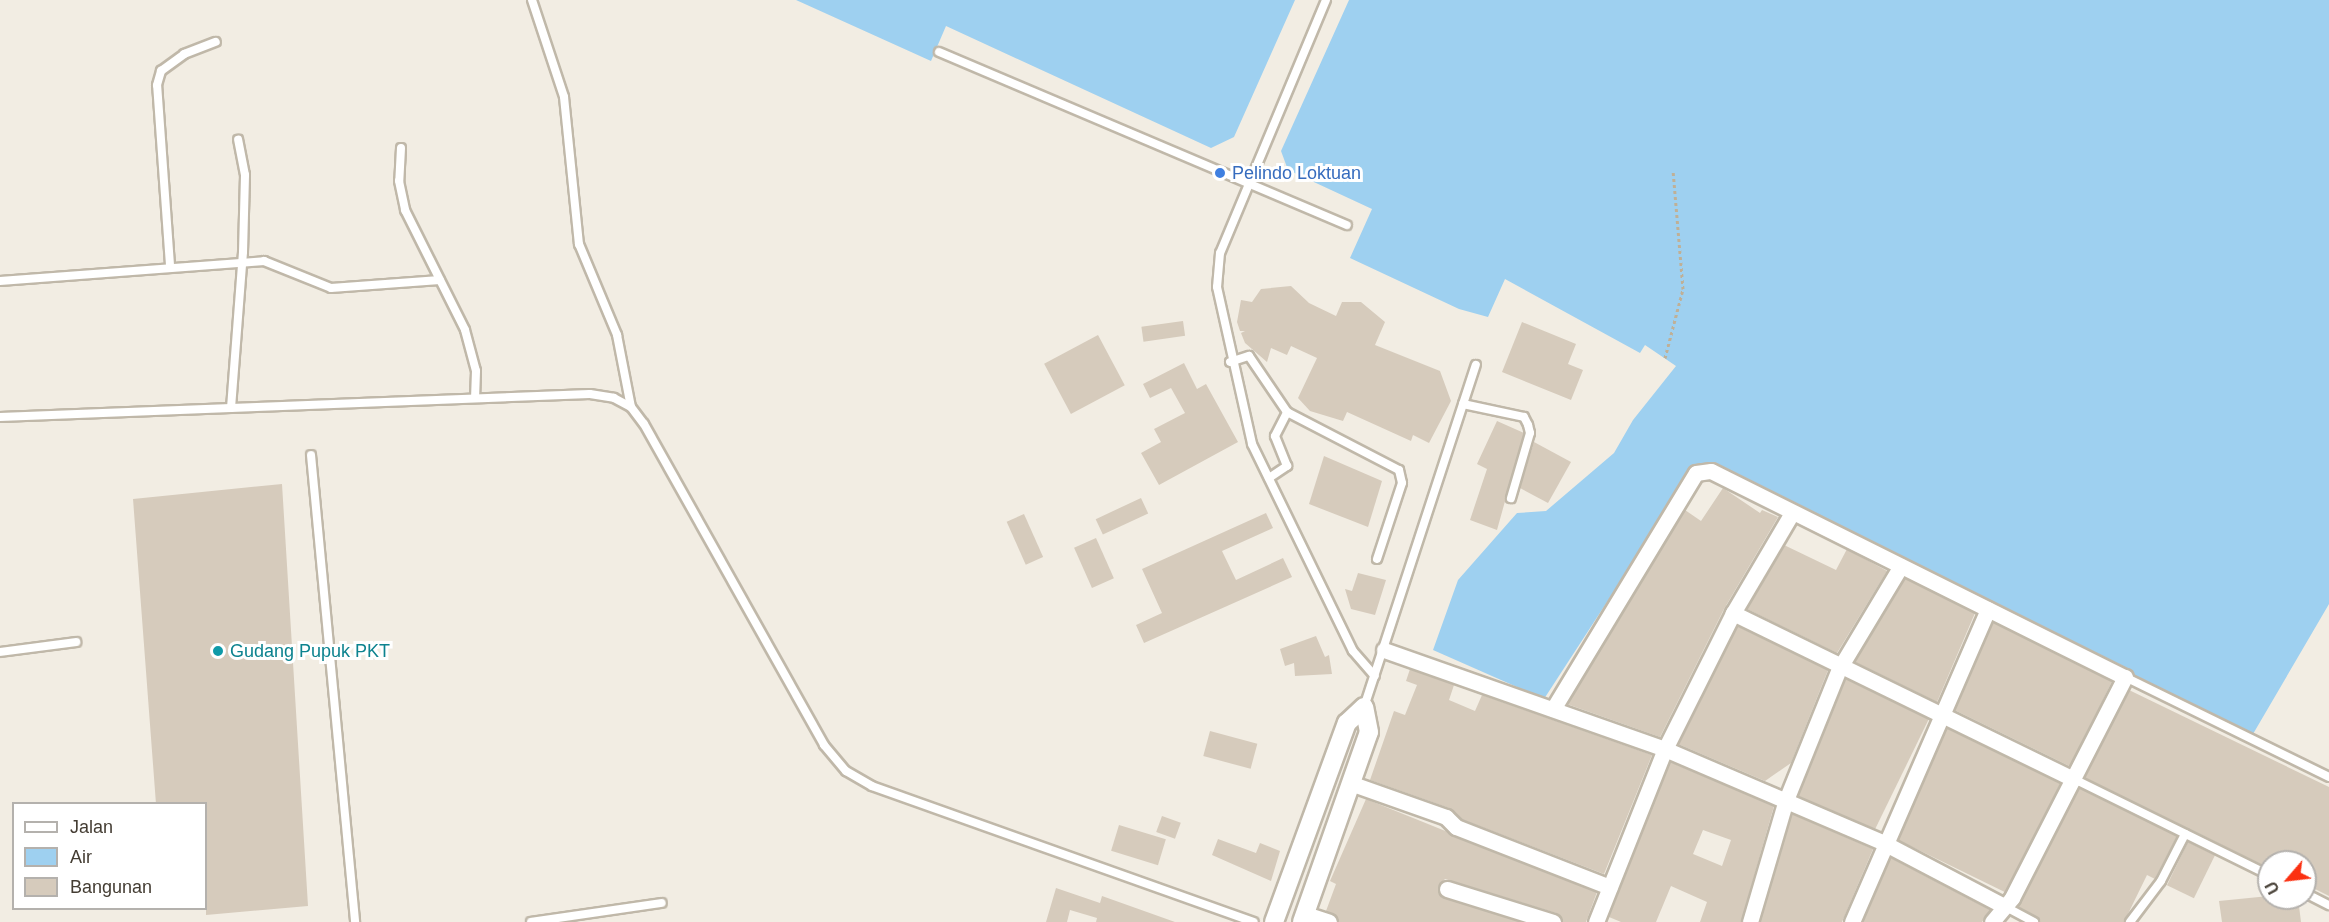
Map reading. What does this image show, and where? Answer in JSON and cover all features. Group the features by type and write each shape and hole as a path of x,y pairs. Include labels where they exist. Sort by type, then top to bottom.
{"street":[{"path":"1553,709 1696,473 1711,471 2125,678 2074,779 2004,906 1992,922"},
{"path":"1596,922 1665,749 1733,613 1792,513"},
{"path":"1750,922 1786,800 1839,669 1901,566"},
{"path":"1852,922 1988,609"},
{"path":"1733,613 1839,669 2074,779"},
{"path":"1384,650 1665,749 1886,844 2004,906"},
{"path":"1274,922 1347,723 1364,707"},
{"path":"1329,922 1303,918 1368,732 1364,707"},
{"path":"1347,723 1368,732"},
{"path":"1350,783 1446,817 1456,827 1610,887"},
{"path":"1448,889 1553,922"}],"lane":[{"path":"532,0 564,97 579,244 617,335 631,407 824,745 846,771 892,794 1253,922"},
{"path":"1326,0 1220,253 1216,287 1230,362 1252,444 1353,651 1375,676"},
{"path":"170,266 157,85 162,71 184,54 216,42"},
{"path":"939,52 1347,225"},
{"path":"231,408 242,265 244,175 238,141"},
{"path":"401,148 399,181 405,210 465,330 477,371 475,398"},
{"path":"0,281 170,266 242,265 264,261 331,288 440,280"},
{"path":"1230,362 1250,356 1287,412 1399,470 1402,483 1377,559"},
{"path":"1364,707 1476,364"},
{"path":"0,417 590,394 631,407"},
{"path":"1463,404 1524,417 1530,434 1511,498"},
{"path":"1269,478 1287,466 1275,436 1287,412"},
{"path":"311,455 355,922"},
{"path":"0,652 76,642"},
{"path":"2125,678 2329,777"},
{"path":"2074,779 2257,869"},
{"path":"2130,922 2161,881 2185,834"},
{"path":"531,922 662,903"},
{"path":"2004,906 2034,922"}],"path":[{"path":"1665,358 1683,289 1673,171"}],"water":[{"path":"796,0 1295,0 1234,137 1211,148 946,26 931,61"},
{"path":"1349,0 2329,0 2329,604 2253,734 1708,466 1694,468 1544,699 1433,650 1458,580 1517,513 1546,511 1614,453 1633,420 1676,366 1645,345 1640,353 1505,279 1488,317 1459,309 1350,258 1372,209 1288,170 1281,151"}],"building":[{"path":"1291,286 1309,303 1336,316 1342,302 1361,302 1385,322 1375,345 1440,371 1451,401 1429,443 1413,435 1411,441 1347,412 1343,421 1310,411 1298,398 1317,358 1291,346 1287,355 1271,348 1267,362 1245,343 1241,333 1245,331 1240,331 1237,322 1241,300 1252,302 1261,289"},
{"path":"1183,321 1185,336 1143,342 1141,327"},
{"path":"1522,322 1576,344 1568,364 1583,370 1571,400 1502,372"},
{"path":"1098,335 1125,385 1071,414 1044,364"},
{"path":"1184,363 1197,389 1206,384 1238,442 1159,485 1141,453 1161,442 1154,429 1185,413 1171,388 1150,398 1143,384"},
{"path":"1497,421 1524,433 1497,530 1470,520 1487,469 1477,464"},
{"path":"1534,442 1571,462 1548,503 1520,488"},
{"path":"1324,456 1382,481 1368,527 1309,504"},
{"name":"Gudang Pupuk PKT","path":"282,484 308,906 206,915 207,802 156,802 133,499"},
{"path":"1723,488 1760,513 1762,510 1778,517 1724,609 1660,737 1567,704 1685,510 1701,521"},
{"path":"1141,498 1148,513 1103,535 1096,519"},
{"path":"1266,513 1273,528 1222,551 1236,580 1283,558 1292,577 1144,643 1136,625 1162,613 1142,569"},
{"path":"1024,514 1043,557 1026,565 1007,522"},
{"path":"1096,538 1114,578 1092,588 1074,548"},
{"path":"1784,545 1836,570 1847,549 1887,571 1837,653 1747,609"},
{"path":"1358,573 1386,580 1375,615 1351,609 1345,589 1352,591"},
{"path":"1905,578 1975,613 1937,702 1855,662"},
{"path":"1993,622 2113,680 2070,767 1951,708"},
{"path":"1737,626 1828,670 1791,763 1765,781 1678,744"},
{"path":"1316,636 1325,657 1329,655 1332,674 1295,676 1294,663 1285,666 1280,649"},
{"path":"1410,669 1454,685 1449,700 1475,711 1482,695 1652,755 1604,874 1461,819 1449,808 1370,780 1394,711 1405,715 1417,685 1406,681"},
{"path":"1846,679 1929,719 1873,833 1791,792"},
{"path":"2129,690 2329,787 2329,896 2317,890 2317,850 2257,850 2257,862 2085,778"},
{"path":"1947,728 2060,783 2007,893 1894,838"},
{"path":"1210,731 1257,744 1251,769 1203,756"},
{"path":"1670,762 1774,806 1741,922 1700,922 1707,902 1671,886 1656,922 1621,922 1609,917","holes":["1703,830 1731,840 1722,866 1693,854"]},
{"path":"2079,788 2177,836 2155,879 2147,875 2124,922 2040,922 2018,906"},
{"path":"1366,799 1597,892 1586,922 1563,922 1556,913 1445,879 1438,887 1444,898 1520,922 1339,922 1326,911 1336,884 1330,881"},
{"path":"1792,814 1873,849 1842,922 1760,922"},
{"path":"1162,816 1181,823 1175,839 1156,832"},
{"path":"1119,825 1166,839 1158,865 1111,851"},
{"path":"1218,839 1256,853 1260,843 1280,851 1271,881 1212,855"},
{"path":"2188,842 2215,855 2194,898 2167,885"},
{"path":"1891,858 1990,910 1982,922 1863,922"},
{"path":"1056,888 1100,903 1102,896 1175,922 1096,922 1097,918 1070,910 1067,922 1046,922"},
{"path":"2257,897 2257,910 2300,910 2301,922 2222,922 2219,901"}],"place":[{"name":"Pelindo Loktuan","path":"1220,173"},
{"name":"Gudang Pupuk PKT","path":"218,651"}]}
